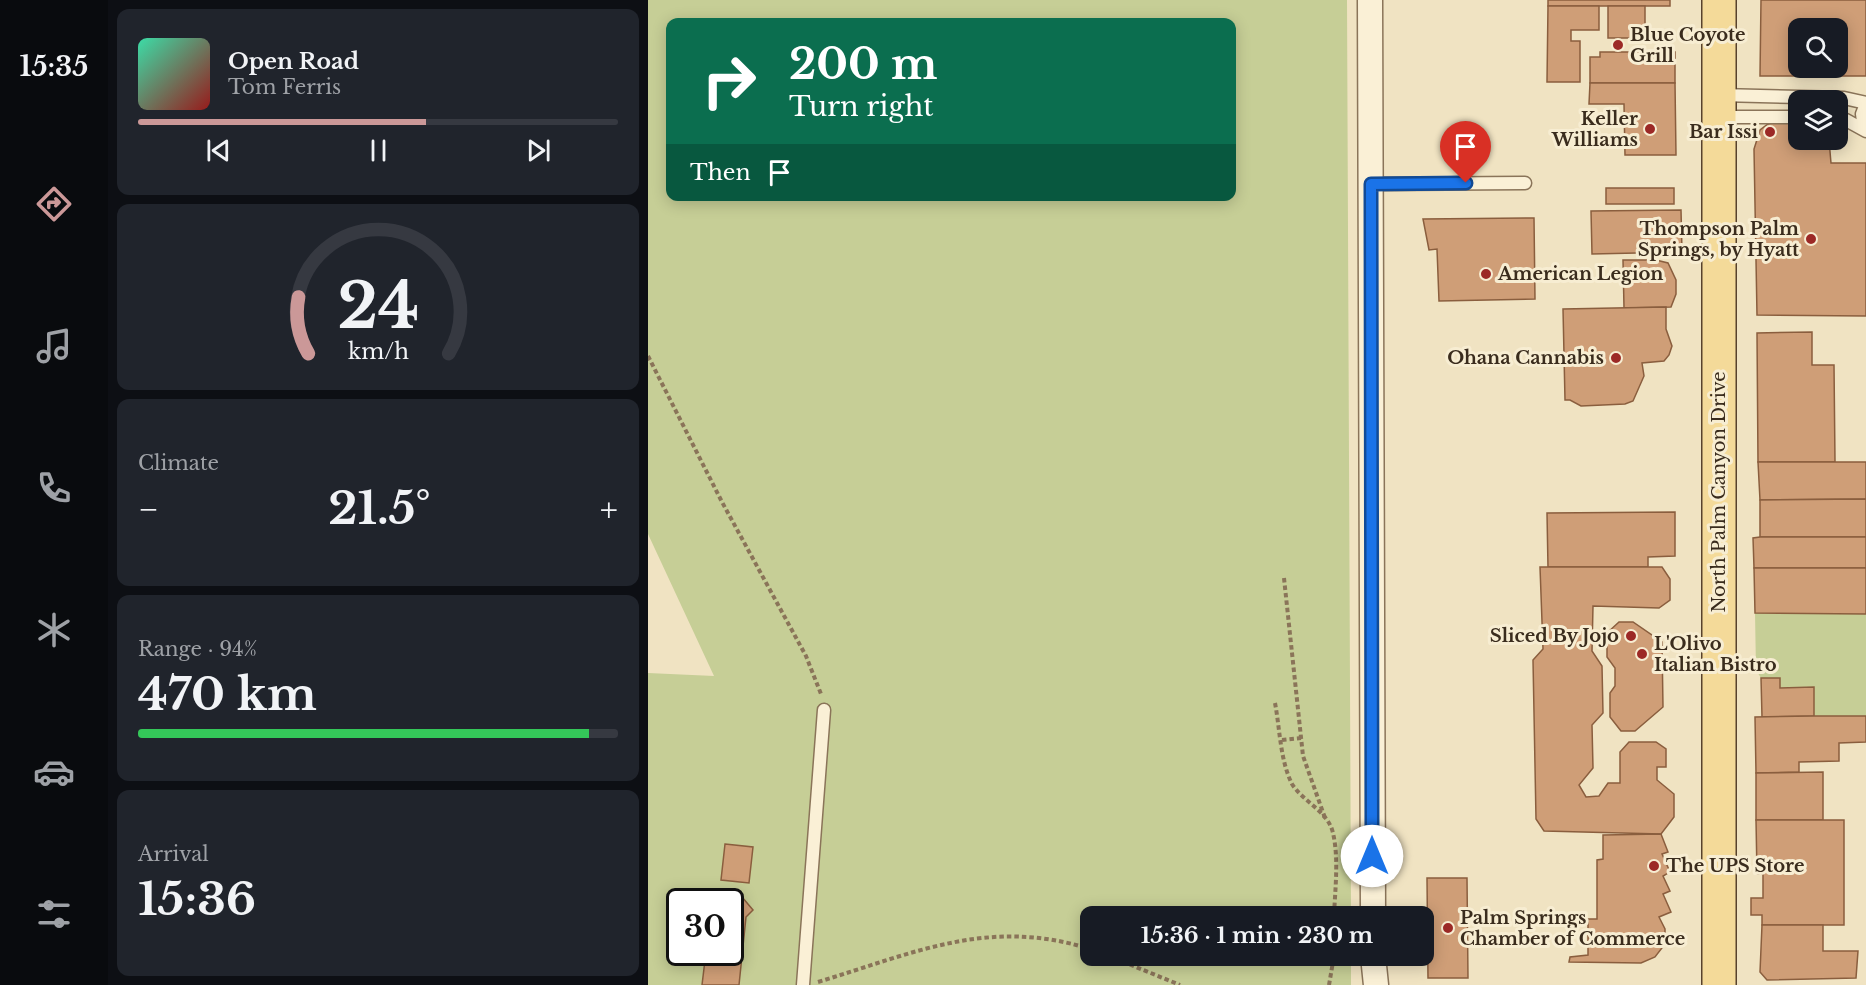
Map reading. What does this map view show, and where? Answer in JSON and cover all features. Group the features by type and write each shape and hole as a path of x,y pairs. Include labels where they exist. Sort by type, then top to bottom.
{"main road":[{"name":"North Palm Canyon Drive","path":"1719,0 1719,985"}],"street":[{"path":"1370,0 1373,906"},
{"path":"1374,966 1376,985"}],"lane":[{"path":"1719,106 1844,98 1866,104 1862,114 1865,130"},
{"path":"1719,106 1788,116"},
{"path":"1848,122 1865,130"},
{"path":"1371,184 1525,183"},
{"path":"803,985 824,710"}],"path":[{"path":"648,356 722,502 806,656 820,689 824,710"},
{"path":"1284,578 1305,763 1325,818 1333,833 1335,906"},
{"path":"1275,703 1285,766 1294,786 1325,818"},
{"path":"1282,740 1301,738"},
{"path":"809,985 927,948 992,935 1040,936 1080,946"},
{"path":"1134,966 1180,985"},
{"path":"1329,985 1332,966"}],"green space":[{"path":"648,0 1347,0 1351,906 1080,906 1080,966 1351,966 1351,985 648,985 648,673 714,676 648,534"},
{"path":"1755,613 1866,614 1866,716 1814,716 1814,687 1780,688 1780,678 1761,678 1756,670"}],"building":[{"path":"1548,0 1670,0 1670,6 1548,6"},
{"path":"1761,0 1866,0 1866,76 1848,76 1848,18 1788,18 1788,76 1760,76"},
{"path":"1548,6 1599,6 1599,30 1571,30 1571,41 1580,41 1580,82 1547,82"},
{"path":"1608,6 1645,6 1645,38 1608,38"},
{"path":"1600,52 1675,52 1675,83 1590,83 1590,57 1600,57"},
{"name":"Keller Williams","path":"1590,83 1675,83 1676,155 1625,155 1624,104 1589,104"},
{"name":"Thompson Palm Springs, by Hyatt","path":"1777,121 1788,123 1788,150 1830,150 1831,163 1866,163 1866,316 1757,315 1754,149 1760,130"},
{"path":"1606,188 1674,188 1674,204 1606,204"},
{"path":"1681,210 1682,252 1592,254 1591,211"},
{"name":"American Legion","path":"1534,218 1535,299 1439,301 1437,249 1429,250 1423,219"},
{"path":"1623,260 1656,260 1668,263 1676,280 1676,294 1671,307 1624,308"},
{"name":"Ohana Cannabis","path":"1666,307 1666,329 1672,346 1669,355 1664,361 1642,363 1644,376 1633,401 1625,404 1581,406 1565,400 1563,309"},
{"path":"1812,332 1812,365 1834,365 1835,462 1758,462 1757,333"},
{"path":"1758,462 1866,462 1866,499 1760,500"},
{"path":"1866,499 1866,537 1760,537 1760,500"},
{"path":"1675,512 1675,556 1648,557 1648,567 1548,567 1547,513"},
{"path":"1866,537 1866,568 1754,568 1753,538"},
{"path":"1540,567 1662,567 1670,579 1670,600 1659,608 1593,606 1592,651 1602,666 1603,713 1592,725 1593,768 1579,785 1586,797 1599,796 1608,783 1620,783 1620,752 1629,742 1656,742 1666,749 1666,767 1657,767 1657,780 1674,794 1674,817 1661,834 1544,831 1536,819 1533,660 1543,649"},
{"path":"1754,568 1866,568 1866,614 1755,613"},
{"path":"1619,622 1633,622 1662,642 1663,707 1635,731 1621,731 1610,717 1610,693 1615,686 1615,668 1607,657 1607,633"},
{"path":"1761,678 1780,678 1780,688 1814,687 1814,716 1762,717"},
{"path":"1866,716 1866,742 1839,743 1839,761 1799,762 1799,772 1756,773 1755,717"},
{"path":"1823,772 1823,820 1756,820 1756,773"},
{"path":"1756,820 1844,820 1844,925 1762,925 1762,915 1751,915 1751,898 1763,898 1763,874 1757,874"},
{"path":"1661,834 1668,852 1662,854 1670,872 1663,876 1670,891 1663,894 1671,912 1659,917 1665,929 1665,944 1655,957 1641,963 1569,962 1570,957 1588,955 1588,919 1597,919 1597,860 1603,859 1603,835"},
{"path":"725,844 753,847 749,883 721,880"},
{"name":"Palm Springs Chamber of Commerce","path":"1427,878 1467,878 1468,978 1428,978 1428,966 1434,966 1434,906 1427,906"},
{"path":"744,899 753,910 746,917 744,936"},
{"path":"1762,925 1823,925 1823,951 1858,951 1856,978 1767,980 1760,972"},
{"path":"704,966 741,966 739,985 702,985"}],"place":[{"name":"Blue Coyote Grill","path":"1618,45"},
{"name":"Keller Williams","path":"1650,129"},
{"name":"Bar Issi","path":"1770,132"},
{"name":"Thompson Palm Springs, by Hyatt","path":"1811,239"},
{"name":"American Legion","path":"1486,274"},
{"name":"Ohana Cannabis","path":"1616,358"},
{"name":"Sliced By Jojo","path":"1631,636"},
{"name":"L'Olivo Italian Bistro","path":"1642,654"},
{"name":"The UPS Store","path":"1654,866"},
{"name":"Palm Springs Chamber of Commerce","path":"1448,928"}],"route":[{"path":"1372,856 1371,184 1466,183"}]}
